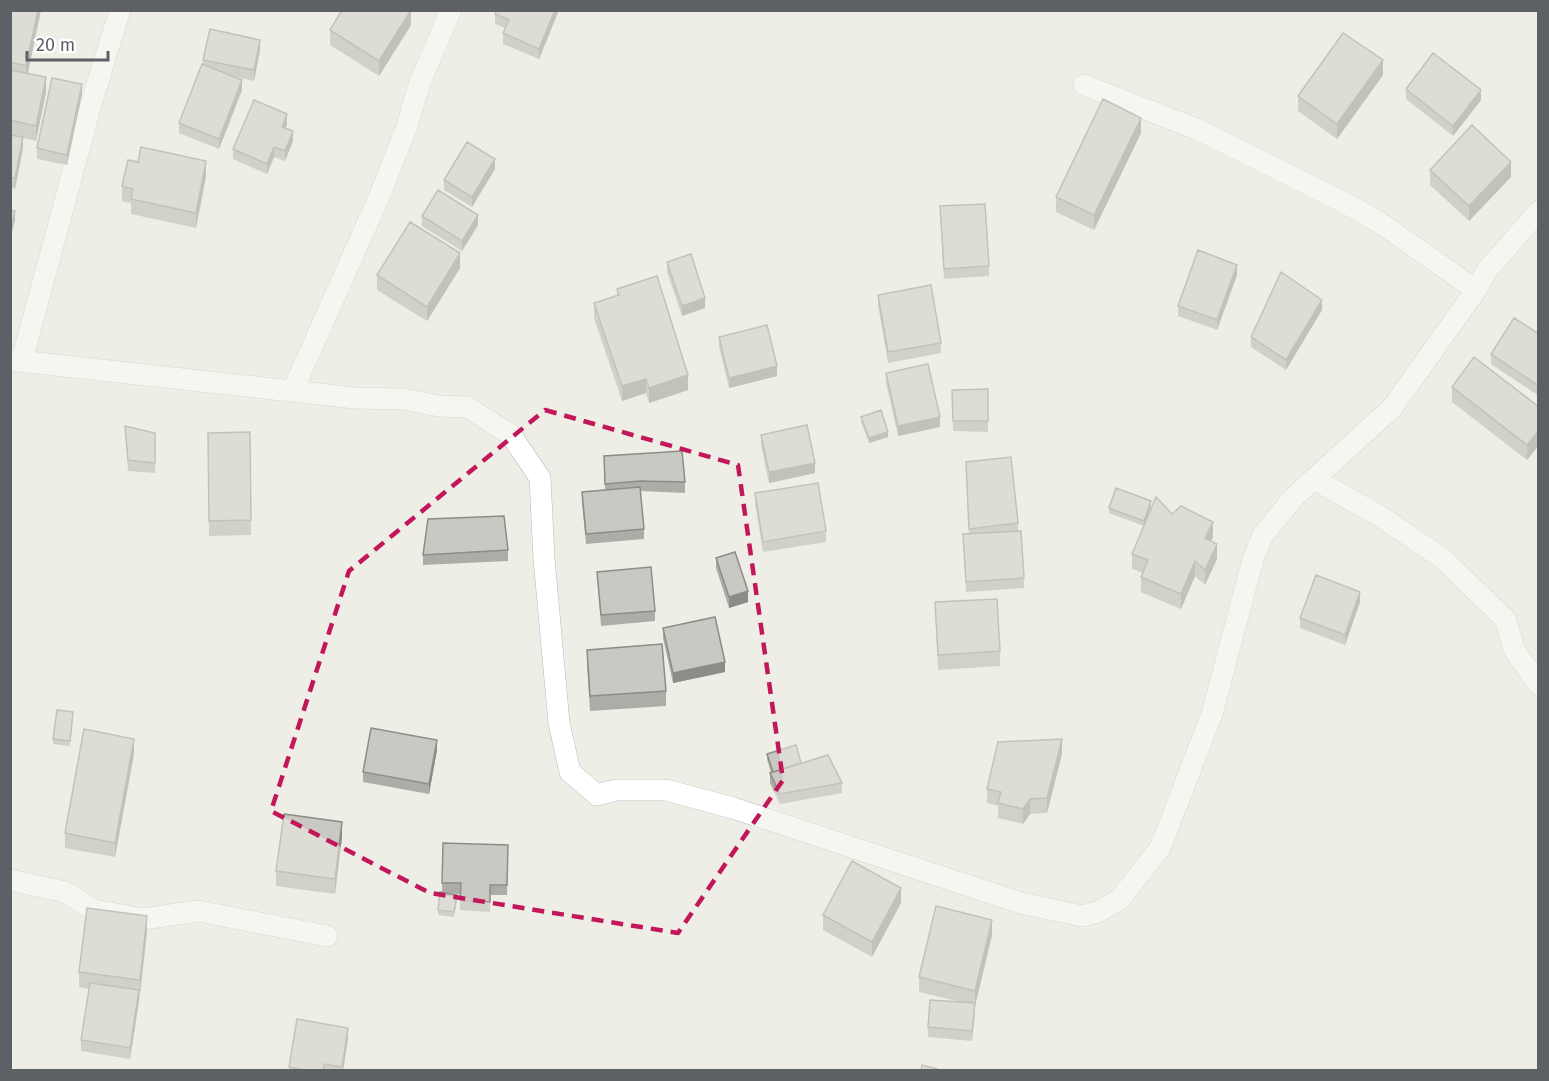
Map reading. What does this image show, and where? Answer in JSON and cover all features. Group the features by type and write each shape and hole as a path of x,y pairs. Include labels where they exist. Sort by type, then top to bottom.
{"street":[{"path":"120,10 16,360 355,398 403,399 439,406 467,407 511,435 540,478 544,559 559,723 570,772 597,795 616,790 666,790 733,808 1021,903 1082,916 1098,912 1120,899 1160,848 1212,714 1253,559 1263,535 1294,497 1392,408 1476,290 1487,270 1539,212"},
{"path":"293,390 376,206 407,126 420,82 451,10"},
{"path":"1084,85 1199,130 1345,203 1379,222 1476,290"},
{"path":"1315,480 1380,516 1442,558 1505,619 1515,651 1539,684"},
{"path":"10,880 65,892 94,910 143,919 198,910 327,936"}],"highlighted area":[{"path":"545,410 738,465 783,780 678,933 430,893 271,811 349,571"}],"building":[{"path":"10,10 38,10 26,66 10,62"},
{"path":"342,10 411,10 379,61 330,30"},
{"path":"497,10 555,10 539,49 503,33 509,20 495,14"},
{"path":"210,29 260,40 254,70 203,60"},
{"path":"1343,33 1383,60 1337,124 1298,96"},
{"path":"1433,53 1481,90 1453,126 1406,89"},
{"path":"202,64 242,80 219,139 179,123"},
{"path":"10,70 46,77 36,126 10,120"},
{"path":"52,78 82,84 67,155 37,148"},
{"path":"1103,99 1141,118 1094,215 1056,197"},
{"path":"254,100 287,114 282,127 293,131 285,151 274,147 267,164 233,149"},
{"path":"1472,125 1511,162 1469,206 1430,170"},
{"path":"10,135 23,137 15,178 10,177"},
{"path":"467,142 495,159 472,197 444,180"},
{"path":"141,147 206,161 196,213 131,199 133,189 122,186 128,160 138,162"},
{"path":"438,190 478,215 462,241 422,216"},
{"path":"985,204 989,266 944,269 940,206"},
{"path":"10,210 15,211 10,229"},
{"path":"410,222 460,253 427,307 377,275"},
{"path":"1198,250 1237,265 1217,320 1178,306"},
{"path":"691,254 705,298 682,306 667,262"},
{"path":"1281,272 1322,300 1286,360 1251,337"},
{"path":"657,276 688,375 649,388 646,379 622,386 594,303 619,295 617,289"},
{"path":"931,285 941,343 888,352 878,295"},
{"path":"1514,318 1539,334 1539,386 1491,354"},
{"path":"767,325 777,366 729,378 719,337"},
{"path":"1474,357 1539,407 1539,430 1527,445 1452,387"},
{"path":"928,364 940,417 898,426 886,373"},
{"path":"988,389 988,421 953,421 952,390"},
{"path":"881,410 888,432 869,438 861,417"},
{"path":"807,425 815,463 769,472 761,435"},
{"path":"125,426 155,433 155,463 128,460"},
{"path":"250,432 251,520 209,521 208,433"},
{"path":"682,451 685,482 640,481 605,484 604,456"},
{"path":"1011,457 1018,523 969,529 966,462"},
{"path":"818,483 826,531 763,542 755,493"},
{"path":"640,487 644,529 586,534 582,492"},
{"path":"1116,488 1151,501 1144,521 1109,508"},
{"path":"1156,497 1172,514 1181,506 1213,522 1205,538 1217,544 1205,570 1195,561 1181,594 1141,577 1148,560 1132,554"},
{"path":"504,516 508,550 423,555 428,519"},
{"path":"1021,531 1024,578 966,582 963,534"},
{"path":"735,552 748,591 729,597 716,558"},
{"path":"651,567 655,611 601,615 597,572"},
{"path":"1316,575 1360,592 1345,635 1300,618"},
{"path":"997,599 1000,651 938,655 935,602"},
{"path":"715,617 725,662 673,673 663,628"},
{"path":"662,644 666,691 590,696 587,650"},
{"path":"57,710 73,712 70,741 53,739"},
{"path":"371,728 437,740 429,784 363,772"},
{"path":"84,729 134,739 115,843 65,833"},
{"path":"1062,739 1047,798 1030,799 1023,809 998,803 1001,792 987,789 998,742"},
{"path":"796,745 801,763 773,772 767,754"},
{"path":"828,755 842,783 780,794 770,773"},
{"path":"284,814 342,822 335,879 276,871"},
{"path":"443,843 508,845 507,885 490,885 490,902 460,900 461,883 442,883"},
{"path":"852,861 901,888 872,942 823,915"},
{"path":"440,892 457,895 454,912 438,910"},
{"path":"936,906 992,920 975,991 919,977"},
{"path":"87,908 147,916 140,980 79,972"},
{"path":"90,983 139,990 130,1048 81,1040"},
{"path":"930,1000 975,1003 972,1031 928,1027"},
{"path":"297,1019 348,1028 342,1067 324,1064 323,1071 309,1071 289,1067"},
{"path":"922,1065 944,1071 921,1071"}]}
